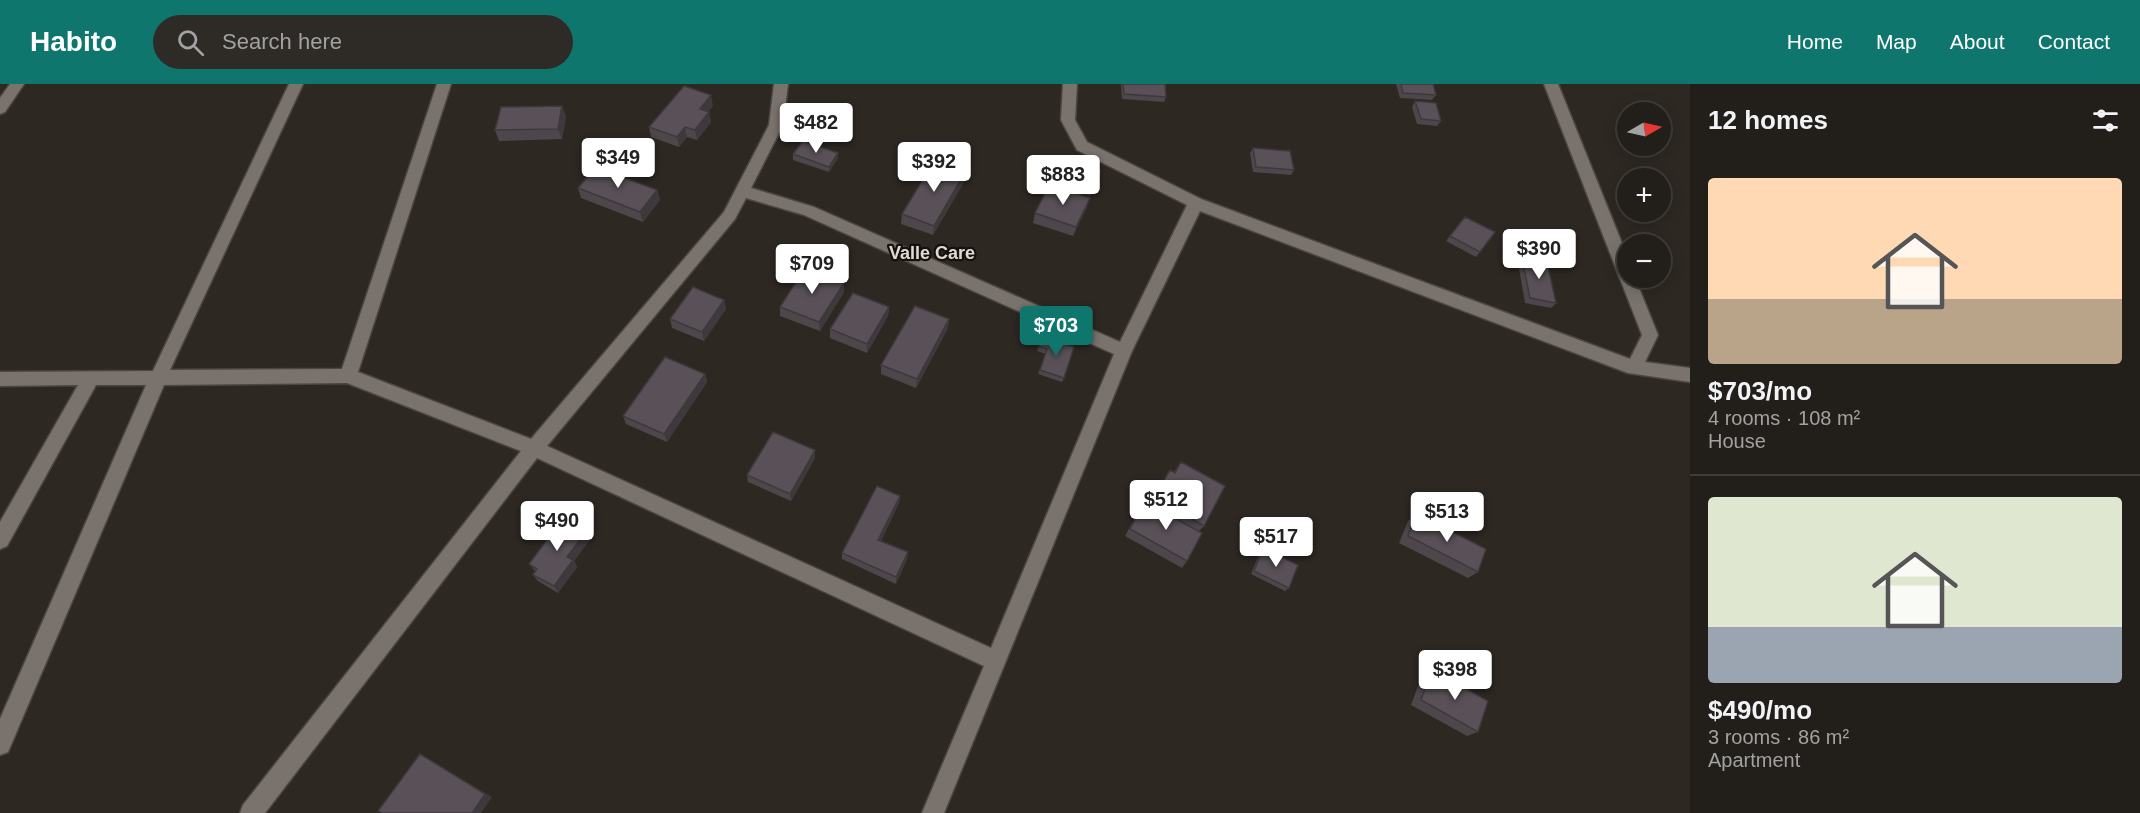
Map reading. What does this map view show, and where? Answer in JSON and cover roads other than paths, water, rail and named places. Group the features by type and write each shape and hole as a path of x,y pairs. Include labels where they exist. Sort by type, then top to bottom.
{"street":[{"path":"0,109 17,84"},
{"path":"0,744 158,378 296,84"},
{"path":"348,376 444,84"},
{"path":"251,813 534,448 730,215 776,125 781,84"},
{"path":"1070,84 1068,120 1082,146 1196,203 1634,368 1690,375"},
{"path":"1551,84 1650,335 1634,368"},
{"path":"742,191 809,211 1124,351"},
{"path":"933,813 1124,351 1196,203"},
{"path":"0,379 348,376 534,448 996,661"},
{"path":"0,540 91,379"}],"district":[{"name":"Valle Care","path":"932,253"}]}
